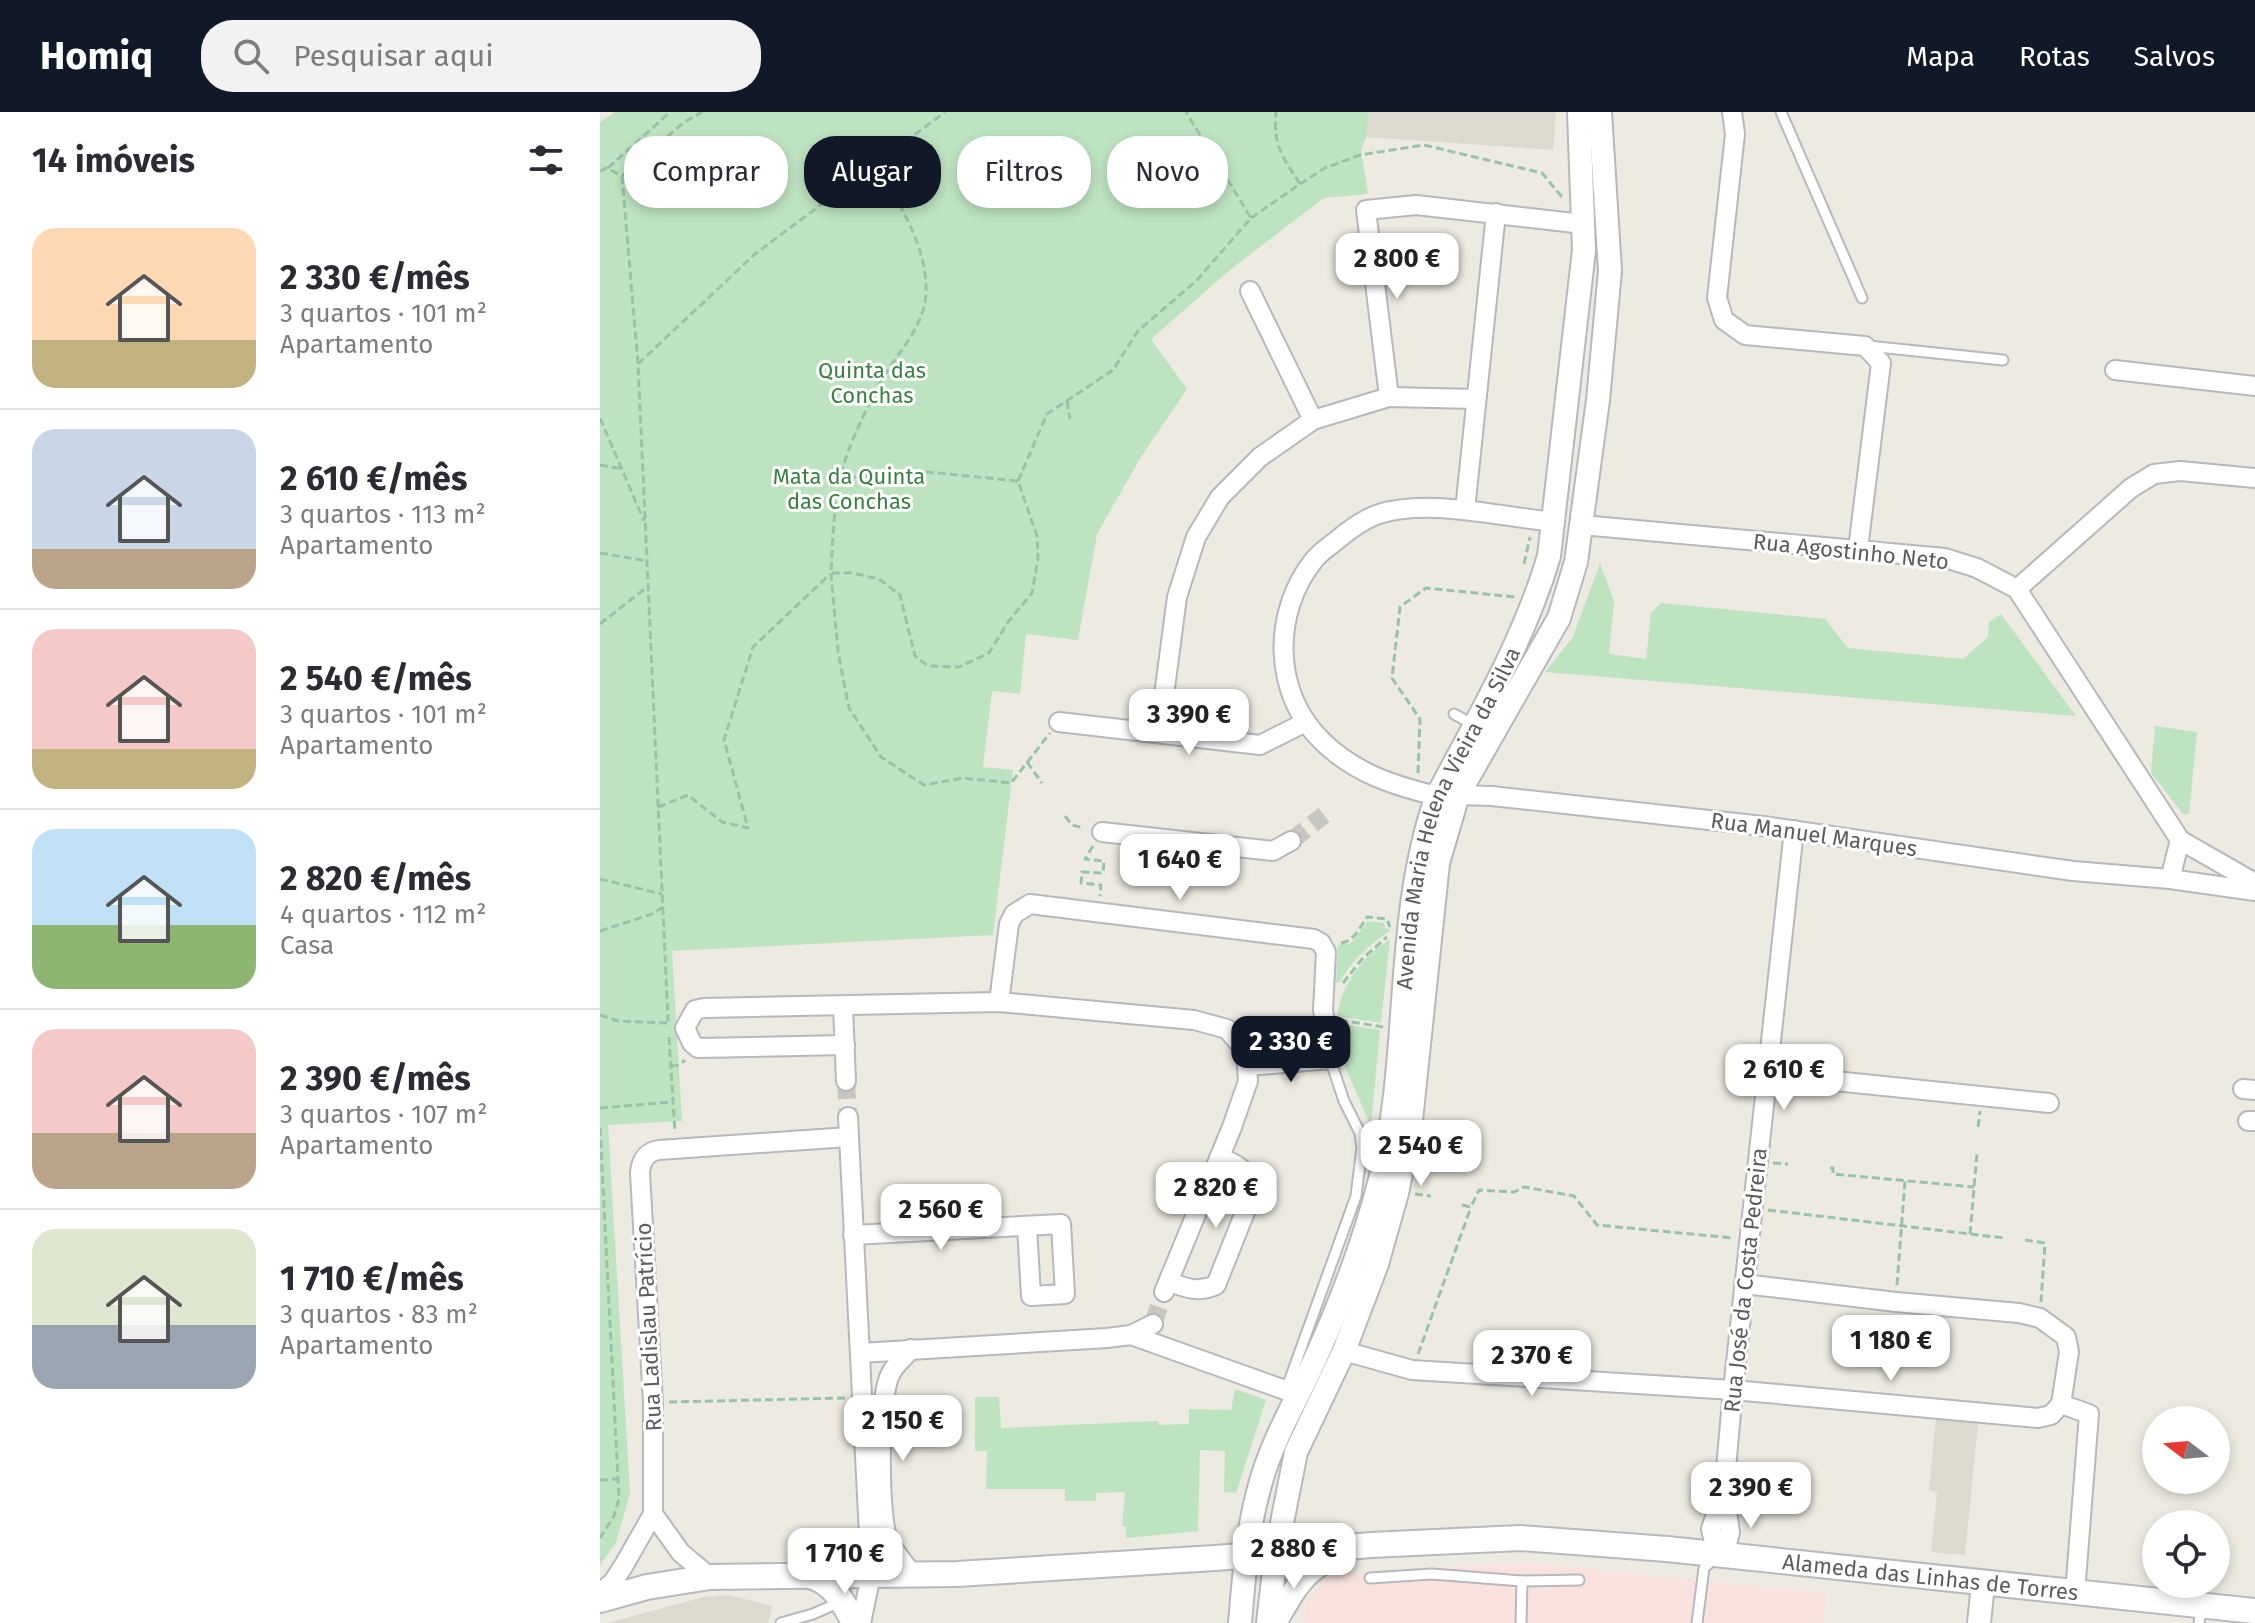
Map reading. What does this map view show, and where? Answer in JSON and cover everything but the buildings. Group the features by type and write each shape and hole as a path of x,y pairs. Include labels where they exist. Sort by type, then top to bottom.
{"main road":[{"name":"Alameda das Linhas de Torres","path":"600,1600 647,1587 710,1577 913,1575 1520,1538 1565,1539 2075,1593 2200,1614 2255,1611"},
{"path":"807,1576 824,1582 843,1601 854,1623"}],"street":[{"name":"Avenida Maria Helena Vieira da Silva","path":"1240,1623 1247,1555 1260,1483 1292,1392 1329,1330 1357,1257 1379,1183 1394,1096 1418,866 1474,725 1536,601 1549,556 1544,521 1583,262 1579,112"},
{"name":"Avenida Maria Helena Vieira da Silva","path":"1268,1623 1276,1553 1296,1452 1344,1351 1377,1264 1397,1193 1410,1130 1448,796 1559,618 1576,562 1610,271 1600,112"},
{"path":"1732,112 1735,134 1717,298 1724,320 1745,335 1865,346 1881,363 1858,549"},
{"path":"1389,397 1366,210 1416,205 1583,224"},
{"path":"1465,510 1496,213"},
{"path":"1250,291 1313,420"},
{"path":"2115,370 2255,386"},
{"path":"1159,733 1177,597 1196,537 1220,497 1260,457 1313,420 1389,397 1476,399"},
{"path":"2017,589 2131,488 2154,474 2180,471 2255,478"},
{"path":"1448,796 1401,787 1358,770 1322,742 1306,722 1290,690 1281,649 1286,615 1296,587 1316,558 1346,533 1376,515 1398,510 1465,510 1582,525"},
{"name":"Rua Agostinho Neto","path":"1582,525 1945,558 1977,568 2017,589 2180,840 2255,883"},
{"path":"1059,722 1260,745 1306,722"},
{"name":"Rua Manuel Marques","path":"1448,796 1492,796 1794,830 2073,871 2170,879 2255,891"},
{"name":"Rua José da Costa Pedreira","path":"1717,1555 1727,1544 1730,1532 1724,1491 1733,1390 1794,830"},
{"path":"1102,832 1273,851 1291,841"},
{"path":"2170,879 2180,840"},
{"path":"999,1002 1009,924 1014,914 1030,904 1306,936 1321,943 1326,952 1323,1010 1330,1059 1248,1066"},
{"path":"845,1045 698,1048 685,1028 695,1010 999,1002 1210,1023 1227,1029 1246,1051 1248,1081 1166,1287 1205,1291 1216,1285 1228,1257 1255,1187 1236,1163 1219,1158"},
{"path":"843,1006 846,1081"},
{"path":"1767,1074 2049,1103"},
{"path":"848,1117 871,1575 861,1623"},
{"path":"667,1149 849,1137"},
{"name":"Rua Ladislau Patrício","path":"600,1593 613,1582 653,1514 653,1403 640,1173 647,1155 667,1149"},
{"path":"853,1235 1027,1226"},
{"path":"1344,1351 1412,1370 1733,1390 2038,1418 2051,1415 2061,1404 2068,1343 2062,1333 2040,1318 2019,1313 1744,1284"},
{"path":"860,1353 1131,1335 1153,1324"},
{"path":"1131,1335 1292,1392"},
{"path":"911,1349 891,1373 883,1399 881,1427 884,1525 893,1549 913,1575"},
{"path":"2061,1404 2089,1414 2075,1593"},
{"path":"653,1514 681,1553 710,1577"},
{"path":"1275,1623 1299,1581 1315,1566 1352,1547"},
{"path":"1979,1623 1983,1584"}],"lane":[{"path":"1781,112 1862,298"},
{"path":"1865,346 2003,360"},
{"path":"1454,714 1474,725"},
{"path":"1292,1392 1356,1196 1361,1164 1360,1133 1344,1101 1330,1059"},
{"path":"1697,1623 1704,1568 1717,1555"},
{"path":"1370,1578 1432,1574 1522,1581 1579,1580"},
{"path":"1521,1623 1522,1581"},
{"path":"781,1623 843,1601"}],"path":[{"path":"600,171 608,168 670,112"},
{"path":"622,176 683,123 702,112"},
{"path":"912,136 945,112"},
{"path":"1186,112 1251,218"},
{"path":"1276,112 1274,135 1277,149 1300,184"},
{"path":"658,807 688,795 722,822 748,828 724,740 753,647 831,573 852,573 879,579 900,595 915,656 928,666 959,667 989,653 1008,622 1032,593 1038,558 1037,536 1018,481 1047,414 1113,370 1138,331 1196,281 1251,218 1325,168 1360,155 1424,145 1542,173 1583,224"},
{"path":"608,168 622,176"},
{"path":"600,1015 618,1021 668,1023 638,364 622,176"},
{"path":"638,364 755,254 815,208"},
{"path":"901,208 918,241 926,293 914,333 877,386 847,453 834,517 831,573 838,652 849,708 881,757 924,785 963,778 1011,783 1059,722"},
{"path":"1067,401 1070,419"},
{"path":"600,418 645,524"},
{"path":"600,465 623,469"},
{"path":"842,478 927,472 1018,481"},
{"path":"1524,567 1544,521"},
{"path":"600,553 647,561"},
{"path":"600,624 648,587"},
{"path":"1418,764 1420,719 1392,678 1400,607 1426,588 1518,597"},
{"path":"1027,762 1042,783"},
{"path":"1065,816 1072,825 1102,832 1085,859 1104,861 1103,873 1082,872 1081,883 1101,885 1100,896 1080,894 1077,910"},
{"path":"600,879 662,894"},
{"path":"600,931 652,914 663,907"},
{"path":"1334,940 1342,943 1349,941 1367,917 1387,919"},
{"path":"1341,985 1362,959 1387,937"},
{"path":"1333,1019 1383,1027"},
{"path":"667,1149 672,1102 669,1037"},
{"path":"600,1108 672,1102"},
{"path":"600,1128 619,1499 614,1516 600,1538"},
{"path":"1970,1234 1977,1153"},
{"path":"1830,1168 1833,1168 1833,1174 1974,1187"},
{"path":"1897,1278 1905,1181"},
{"path":"1412,1370 1479,1190 1514,1192 1524,1187 1574,1196 1597,1225 1713,1236"},
{"path":"1462,1205 1471,1207"},
{"path":"1753,1209 2004,1238"},
{"path":"2025,1240 2045,1243 2040,1318"},
{"path":"653,1403 862,1397"},
{"path":"600,1480 618,1479"}],"shaded area":[{"path":"1369,112 1556,112 1553,150 1366,137"},
{"path":"1936,1419 1978,1423 1965,1555 1931,1552 1937,1493 1929,1490"},
{"path":"1524,1563 1826,1593 1823,1623 1303,1623 1307,1601 1327,1579 1336,1574"},
{"path":"729,1595 772,1606 768,1623 607,1623 704,1597"}],"green space":[{"name":"Mata da Quinta das Conchas","path":"615,112 1369,112 1361,150 1368,194 1324,198 1231,269 1151,339 1187,389 1141,457 1097,534 1078,640 1026,634 1020,694 992,691 983,767 1013,770 993,935 672,951 682,1121 608,1125 630,1493 616,1543 600,1565 600,122"},
{"path":"1600,563 1614,601 1609,654 1646,659 1651,613 1661,603 1825,619 1848,648 1963,659 1988,637 1989,622 2001,614 2076,716 1545,672 1573,637"},
{"path":"2155,726 2197,732 2189,814 2184,815 2151,773"},
{"path":"1368,921 1384,923 1385,928 1391,930 1362,953 1336,983 1338,945 1351,943"},
{"path":"1390,939 1381,1023 1337,1016 1343,993 1355,972"},
{"path":"1336,1023 1380,1030 1371,1126 1346,1069"},
{"path":"1235,1389 1266,1400 1236,1493 1224,1492 1225,1451 1200,1450 1198,1531 1126,1538 1126,1527 1122,1526 1125,1492 1096,1493 1096,1501 1065,1501 1065,1489 986,1489 987,1451 975,1451 975,1397 999,1397 1001,1428 1158,1421 1159,1425 1189,1424 1189,1409 1231,1410"}],"tunnel":[{"path":"1291,841 1324,815"},
{"path":"846,1081 848,1117"},
{"path":"1153,1324 1164,1292"}],"park label":[{"name":"Quinta das Conchas","path":"872,382"}]}
